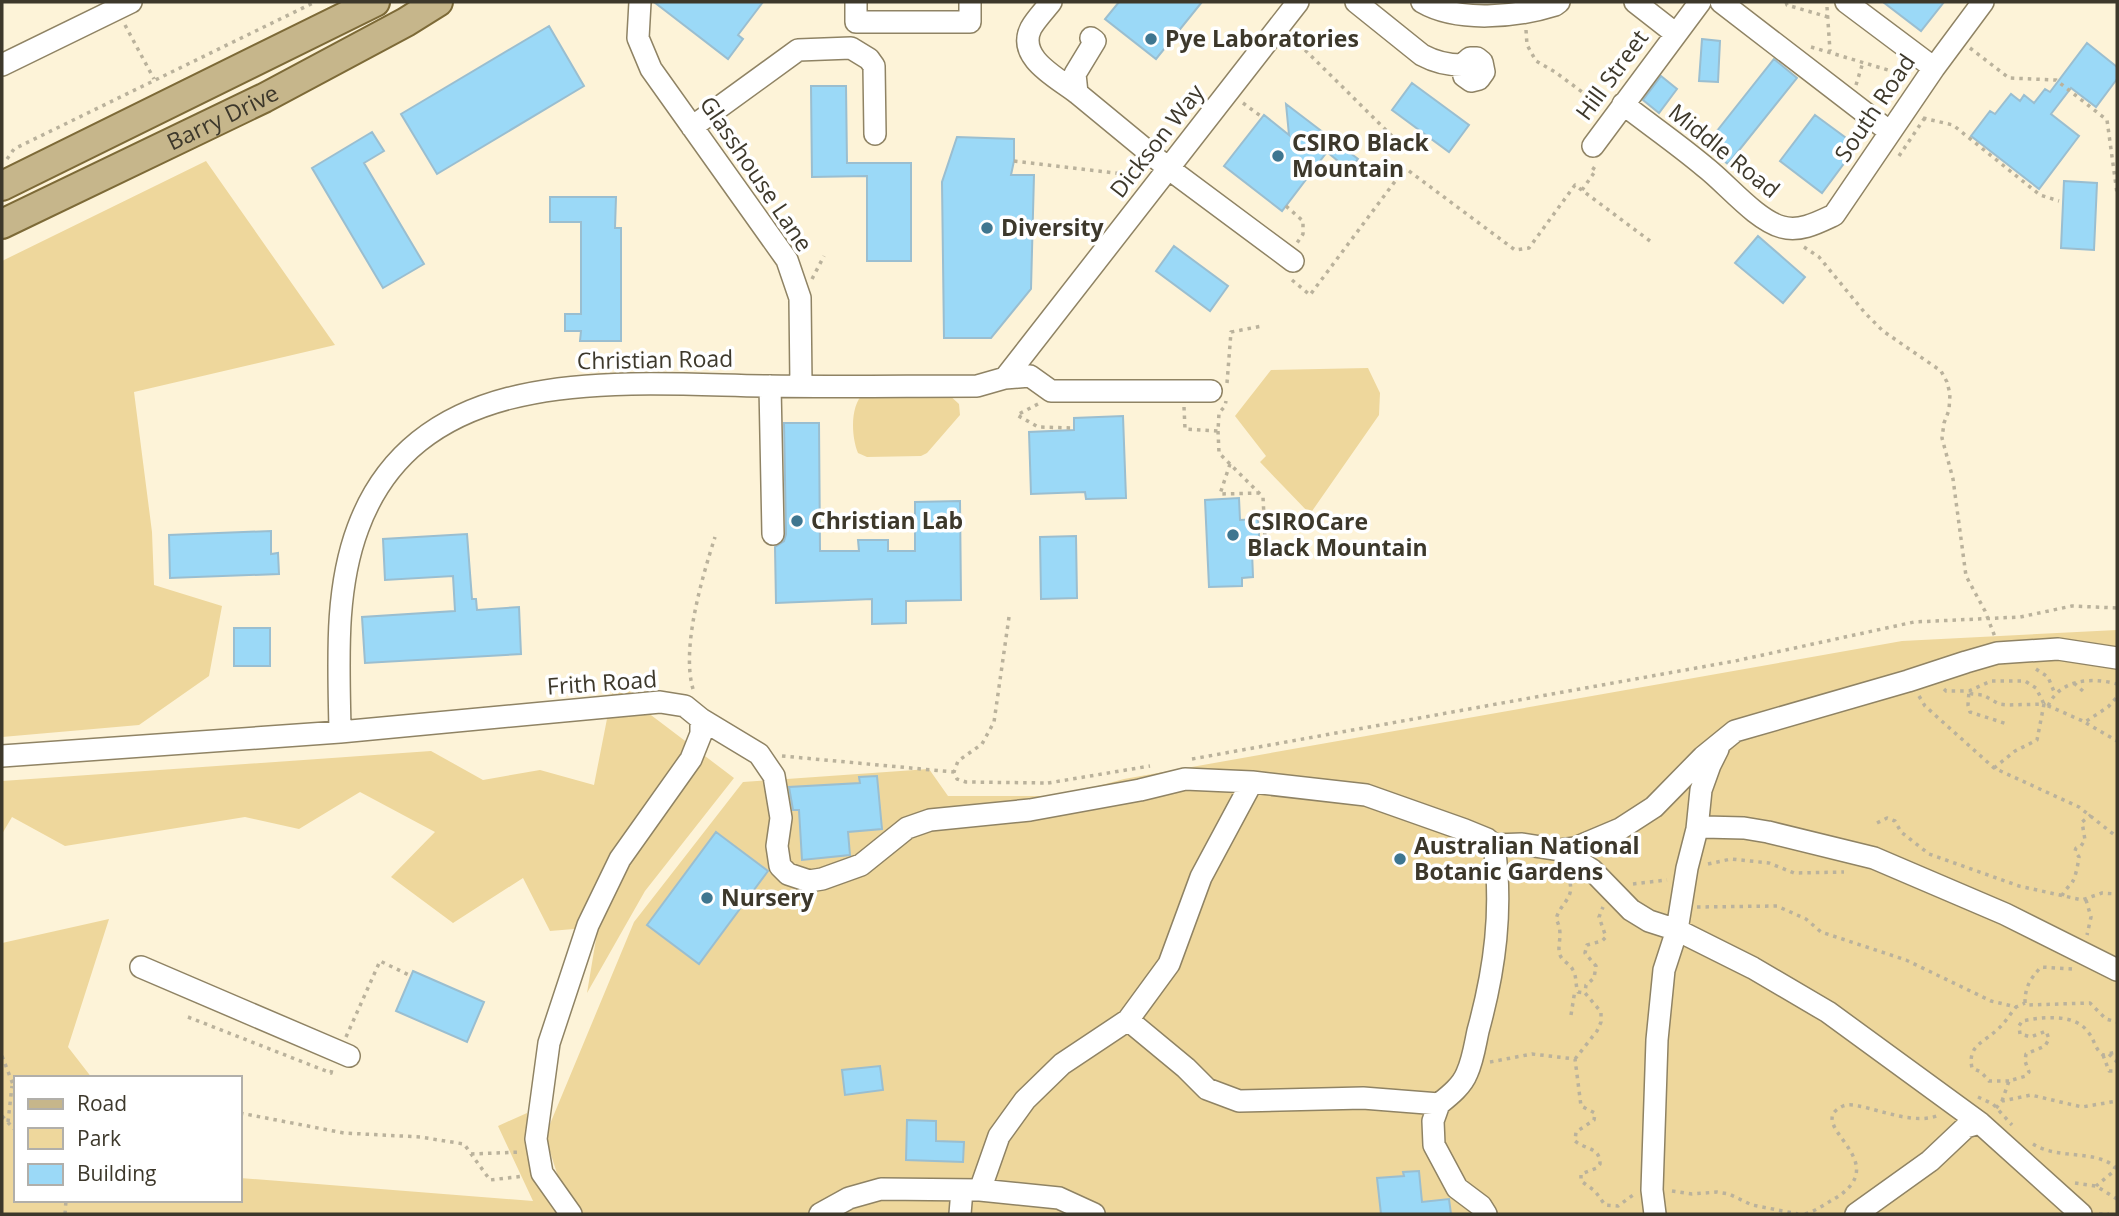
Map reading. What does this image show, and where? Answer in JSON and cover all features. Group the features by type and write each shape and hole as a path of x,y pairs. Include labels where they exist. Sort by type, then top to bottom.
{"main road":[{"name":"Barry Drive","path":"2,186 375,2"},
{"name":"Barry Drive","path":"2,224 264,98 438,2"}],"street":[{"name":"Glasshouse Lane","path":"640,2 638,38 651,69 787,260 800,298 801,385"},
{"path":"856,2 856,22 970,22 970,2"},
{"path":"1051,2 1031,28 1027,42 1033,59 1290,269"},
{"name":"Dickson Way","path":"1005,378 1298,2"},
{"path":"1356,2 1422,55 1441,63 1462,65"},
{"path":"1422,2 1434,8 1458,13 1529,9 1559,2"},
{"path":"1635,2 1676,34"},
{"name":"Hill Street","path":"1587,154 1700,2"},
{"path":"1721,2 1890,132"},
{"path":"1846,2 1934,68"},
{"name":"South Road","path":"1799,237 1815,224 1833,215 1983,2"},
{"path":"2,65 124,6"},
{"path":"1077,93 1075,74 1096,41 1091,38"},
{"path":"692,127 798,50 851,48 874,66 875,134"},
{"name":"Middle Road","path":"1619,110 1705,166 1770,222 1799,237"},
{"name":"Christian Road","path":"340,732 339,639 348,561 358,527 373,495 394,467 419,442 447,421 479,406 512,396 594,384 978,386 1005,378 1030,376 1051,391 1211,391"},
{"path":"770,386 773,534"},
{"path":"1494,845 1522,844 1560,850 1575,848 1620,829 1654,807 1703,757 1735,731 1997,653 2058,649 2117,658"},
{"name":"Frith Road","path":"2,756 340,732 660,702 685,706 701,719 759,754"},
{"path":"571,1214 542,1173 536,1139 549,1043 588,925 620,859 691,759 701,734 701,719"},
{"path":"1655,1214 1652,1190 1657,1040 1664,970 1677,930 1686,871 1697,829 1701,790 1721,742"},
{"path":"759,754 774,776 782,818 777,846 780,866 788,873 809,881 860,865 908,828 930,820 1030,810 1185,779 1252,782 1366,795 1487,839 1494,845 1497,864 1497,949 1489,991 1467,1074 1439,1104 1433,1121 1434,1146 1458,1188 1481,1206 1486,1214"},
{"path":"960,1214 999,1136 1025,1100 1062,1064 1128,1020 1169,964 1201,877 1252,782"},
{"path":"1697,829 1744,828 1874,858 2005,914 2117,970"},
{"path":"1560,850 1592,870 1632,910 1649,921 1677,930 1754,968 1828,1012 1980,1123 2081,1214"},
{"path":"141,968 349,1056"},
{"path":"1128,1020 1186,1068 1206,1089 1239,1101 1363,1098 1439,1104"},
{"path":"1856,1214 1930,1161 1966,1127 1980,1123"},
{"path":"820,1214 849,1198 881,1189 971,1190 1059,1198 1094,1214"}],"path":[{"path":"14,149 315,2"},
{"path":"1786,2 1787,5 1828,17"},
{"path":"1827,2 1830,51"},
{"path":"124,6 154,79"},
{"path":"1529,9 1527,45 1536,61 1619,110"},
{"path":"1289,34 1391,135 1402,152"},
{"path":"1956,37 2010,78 2056,80 2107,120 2117,193"},
{"path":"1808,46 1888,70 1900,81 1903,114 1953,125 2040,195 2059,201"},
{"path":"1859,76 1864,62"},
{"path":"1238,100 1262,117"},
{"path":"1582,190 1595,170 1587,154"},
{"path":"1014,161 1145,177"},
{"path":"1143,168 1143,184"},
{"path":"1290,269 1310,295 1405,168 1515,250 1529,248 1575,185 1650,241"},
{"path":"1799,237 1865,313 1884,331 1941,371 1947,382 1950,394 1949,410 1942,438 1953,479 1966,576 1989,619 1997,653"},
{"path":"811,280 824,256"},
{"path":"1211,391 1227,390 1231,332 1262,326"},
{"path":"1218,431 1219,453 1263,497 1265,536"},
{"path":"1230,464 1220,494 1259,493"},
{"path":"701,719 690,678 693,629 703,576 715,537"},
{"path":"1184,760 1721,664 1914,622 2020,617 2072,606 2117,608"},
{"path":"1009,617 994,722 982,744 958,761 954,772 957,779 966,782 1072,785"},
{"path":"2030,667 2048,677 2054,694"},
{"path":"1939,685 1946,691 1969,691 1989,679 2019,681 2029,683 2038,691 2046,705"},
{"path":"1994,768 2015,751 2037,740 2046,705 2063,687 2095,680 2117,684"},
{"path":"2074,683 2084,692"},
{"path":"1921,689 1916,691 1926,706 1994,768 2091,815 2117,837"},
{"path":"1969,691 1998,704 2046,705 2085,722 2117,741"},
{"path":"1969,691 1970,712 2007,724"},
{"path":"2085,722 2108,707 2117,697"},
{"path":"759,754 954,772"},
{"path":"1048,783 1156,765"},
{"path":"2062,896 2072,882 2074,870 2078,865 2076,848 2085,840 2082,822 2091,815"},
{"path":"1877,824 1887,818 1895,821 1901,832 1929,854 2019,886 2086,900 2102,893 2117,894"},
{"path":"1585,993 1586,985 1594,978 1596,966 1585,953 1587,946 1602,942 1606,937 1599,917 1601,909 1623,885 1672,879 1686,871 1731,859 1769,863 1794,873 1850,872"},
{"path":"1570,883 1570,897 1564,900 1556,919 1562,931 1559,949 1561,957 1574,971 1576,988 1571,1015"},
{"path":"2080,952 2090,926 2091,917 2086,900"},
{"path":"1681,907 1777,906 1806,919 1831,937 1906,960 1991,1000 2016,1007"},
{"path":"2025,1003 2029,980 2041,967 2071,969 2083,974"},
{"path":"1576,988 1578,992 1585,993 1601,1012 1601,1022 1574,1059 1581,1106 1594,1113 1594,1121 1576,1132 1576,1141 1597,1151 1601,1164 1581,1174 1581,1181 1605,1205 1614,1208 1633,1196 1652,1190 1692,1194 1717,1192 1729,1194 1752,1205 1798,1214"},
{"path":"2117,1023 2106,1019 2090,1003 2025,1003 2016,1007 2001,1027 1975,1046 1971,1055 1972,1068 1981,1072 1989,1081 2009,1081 2026,1076 2029,1072 2025,1061 2026,1054 2045,1046 2049,1039 2046,1031 2031,1037 2020,1034 2019,1026 2025,1020 2070,1020 2083,1026 2096,1049 2104,1055 2109,1071 2117,1071"},
{"path":"2104,1055 2117,1052"},
{"path":"1467,1074 1493,1060 1532,1054 1574,1059"},
{"path":"2109,1054 2117,1062"},
{"path":"2,1056 14,1088"},
{"path":"1997,1107 2009,1081"},
{"path":"8,1122 12,1083"},
{"path":"1805,1214 1846,1192 1858,1171 1854,1155 1834,1131 1835,1114 1843,1106 1852,1105 1929,1120 1951,1107 1952,1102 1962,1093 1975,1095 1997,1107 2014,1127"},
{"path":"2001,1101 2031,1095 2082,1107 2117,1101"},
{"path":"242,1113 344,1133 420,1137 464,1144 490,1180 542,1173"},
{"path":"2,1116 14,1129"},
{"path":"2032,1143 2041,1149 2066,1155 2089,1156 2117,1167 2096,1186"},
{"path":"471,1154 538,1151"},
{"path":"2052,1188 2077,1183 2096,1186 2117,1199"},
{"path":"2099,1214 2109,1214"}],"green space":[{"path":"206,161 335,345 134,392 152,532 154,585 222,606 209,676 139,725 2,737 2,261"},
{"path":"1368,368 1380,393 1379,415 1310,514 1260,462 1266,456 1235,416 1271,370"},
{"path":"864,393 947,393 959,404 960,415 927,453 921,456 867,457 858,453 853,430 856,405"},
{"name":"Australian National Botanic Gardens","path":"2117,630 2117,1214 580,1214 562,1189 545,1136 634,922 743,782 929,769 948,796 1061,796 1124,779 1902,641"},
{"path":"616,673 643,709 734,778 645,891 587,993 598,927 550,931 523,878 453,923 391,877 435,832 360,792 299,829 245,817 65,846 12,817 2,834 2,781 431,751 483,780 540,770 594,785"},
{"path":"109,919 68,1047 90,1076 14,1076 14,1202 242,1202 242,1178 533,1201 498,1126 527,1113 533,1168 560,1214 2,1214 2,943"}],"building":[{"path":"654,2 763,2 738,35 743,39 728,59"},
{"name":"Pye Laboratories","path":"1119,2 1202,2 1156,59 1105,19"},
{"path":"1883,2 1944,2 1921,31"},
{"path":"549,26 584,86 437,174 401,114"},
{"path":"1702,39 1720,41 1718,82 1699,81"},
{"path":"2087,43 2117,67 2117,79 2096,107 2071,88 2051,114 2079,136 2039,189 1971,136 1990,111 1995,114 2011,94 2020,101 2024,95 2034,103 2045,89 2050,92"},
{"path":"1774,59 1797,78 1728,164 1705,146"},
{"path":"1661,76 1677,89 1659,113 1643,100"},
{"path":"1412,83 1469,125 1449,152 1392,110"},
{"path":"811,86 846,86 847,163 911,163 911,261 867,261 867,176 812,177"},
{"name":"CSIRO Black Mountain","path":"1286,104 1358,159 1349,170 1327,152 1282,211 1224,166 1264,115 1289,135"},
{"path":"1815,115 1857,146 1822,193 1780,161"},
{"path":"372,132 384,151 364,163 424,264 383,288 312,168"},
{"name":"Diversity","path":"957,137 1014,139 1011,175 1034,175 1031,289 991,338 944,338 942,182"},
{"path":"2064,181 2097,183 2094,250 2061,248"},
{"path":"550,197 616,197 615,228 621,228 621,341 580,341 581,331 565,331 565,314 581,314 581,222 550,222"},
{"path":"1758,236 1805,277 1783,303 1735,263"},
{"path":"1174,246 1228,286 1210,311 1156,271"},
{"path":"1123,416 1126,498 1086,499 1085,492 1031,494 1029,432 1074,430 1074,418"},
{"name":"Christian Lab","path":"784,423 819,423 820,551 859,551 858,540 888,540 888,551 915,551 915,502 960,501 961,600 906,601 906,623 872,624 872,599 776,603 775,547 784,541 786,534"},
{"name":"CSIROCare Black Mountain","path":"1239,498 1240,520 1258,519 1260,551 1252,551 1253,577 1242,578 1242,586 1209,587 1205,500"},
{"path":"271,531 271,554 278,553 279,574 170,578 169,535"},
{"path":"467,534 472,599 476,599 477,610 519,607 521,654 365,663 362,617 455,611 453,576 385,580 383,539"},
{"path":"1076,536 1077,598 1041,599 1040,537"},
{"path":"234,628 270,628 270,666 234,666"},
{"path":"877,776 882,829 848,832 850,855 802,860 799,810 793,810 789,787 860,783 859,777"},
{"name":"Nursery","path":"716,832 768,871 699,964 647,925"},
{"path":"413,971 484,1002 467,1042 396,1011"},
{"path":"880,1066 883,1090 845,1095 842,1070"},
{"path":"907,1120 936,1121 936,1141 964,1142 963,1162 906,1160"},
{"path":"1419,1171 1422,1202 1449,1199 1451,1214 1381,1214 1377,1178 1404,1176 1403,1172"}],"place":[{"name":"Pye Laboratories","path":"1151,39"},
{"name":"CSIRO Black Mountain","path":"1278,156"},
{"name":"Diversity","path":"987,228"},
{"name":"Christian Lab","path":"797,521"},
{"name":"CSIROCare Black Mountain","path":"1233,535"},
{"name":"Australian National Botanic Gardens","path":"1400,859"},
{"name":"Nursery","path":"707,898"}]}
